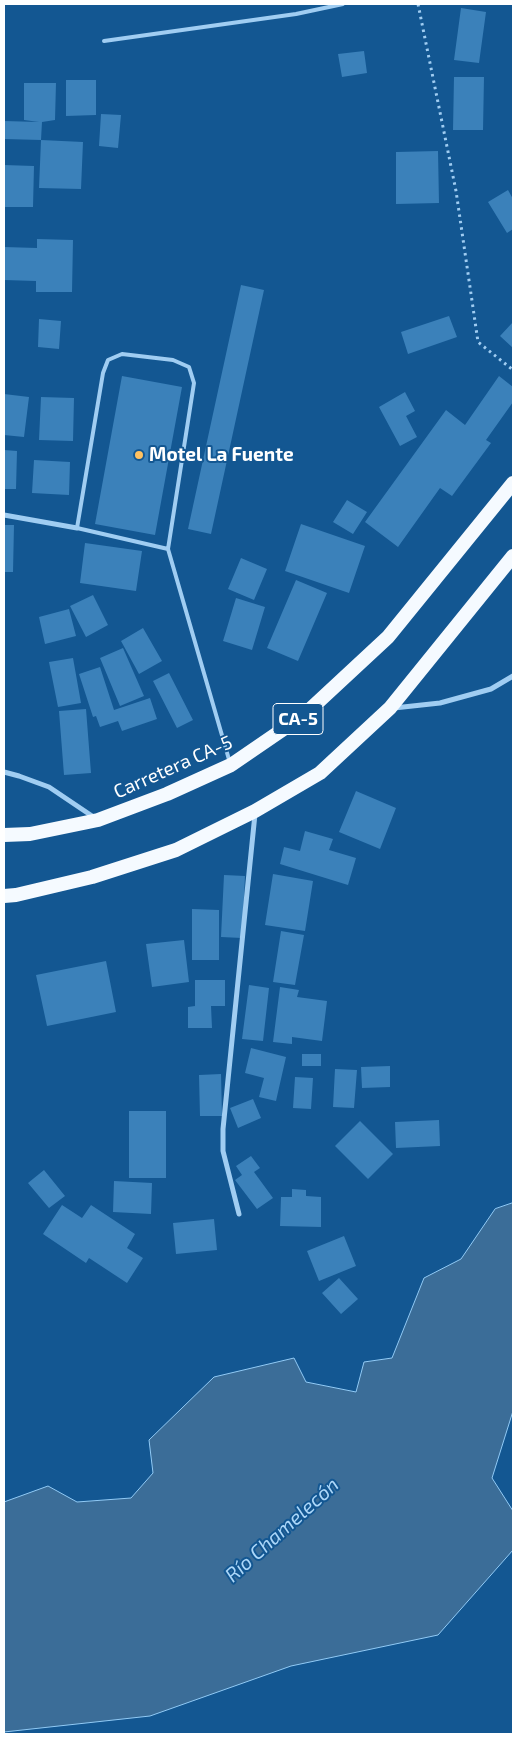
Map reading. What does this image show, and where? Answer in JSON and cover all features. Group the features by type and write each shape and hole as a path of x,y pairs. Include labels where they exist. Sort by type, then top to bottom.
{"highway":[{"name":"Carretera CA-5","path":"4,835 30,834 98,820 167,794 230,765 304,716 388,637 513,483"},
{"name":"CA-5","path":"4,896 16,895 92,877 176,850 255,811 320,772 390,708 513,556"}],"street":[{"path":"4,515 77,528"},
{"path":"390,708 440,703 491,689 513,676"},
{"path":"4,772 49,787 98,820"},
{"path":"239,1214 224,1150 224,1129 255,811"}],"lane":[{"path":"104,41 296,14 343,4"},
{"path":"168,549 77,528 103,374 108,360 122,354 173,360 189,367 194,383 168,549 230,765"}],"path":[{"path":"418,4 456,191 478,342 513,370"}],"water":[{"name":"Río Chamelecón","path":"513,1203 513,1411 492,1478 513,1511 513,1550 438,1635 291,1666 150,1716 4,1732 4,1502 48,1486 77,1502 131,1498 153,1473 149,1440 214,1377 294,1358 306,1382 356,1392 364,1362 392,1358 424,1278 461,1259 495,1209"}],"building":[{"path":"461,8 486,12 479,63 454,60"},
{"path":"364,51 367,73 342,77 338,54"},
{"path":"454,77 484,77 483,130 453,130"},
{"path":"66,80 96,80 96,115 66,116"},
{"path":"24,83 56,83 55,120 42,122 41,140 4,139 4,121 39,122 24,120"},
{"path":"101,114 121,115 118,148 99,146"},
{"path":"41,140 83,142 81,189 39,188"},
{"path":"438,151 439,203 396,204 396,152"},
{"path":"4,165 34,166 33,207 4,207"},
{"path":"508,190 513,199 513,229 507,233 488,202"},
{"path":"37,239 73,240 72,292 36,292 36,281 4,280 4,247 37,248"},
{"path":"241,285 264,290 211,534 188,529"},
{"path":"449,316 457,337 408,354 401,332"},
{"path":"39,319 61,321 59,349 38,347"},
{"path":"513,322 513,348 500,336"},
{"name":"Motel La Fuente","path":"122,376 182,387 155,535 95,524"},
{"path":"499,376 513,387 513,402 486,440 491,443 452,496 440,488 398,547 365,522 446,410 465,425"},
{"path":"405,392 415,411 406,416 417,437 400,446 379,407"},
{"path":"4,394 29,397 24,437 4,435"},
{"path":"41,397 74,398 73,441 39,440"},
{"path":"4,450 17,451 16,489 4,489"},
{"path":"34,460 70,462 69,495 32,493"},
{"path":"347,500 367,512 353,534 333,522"},
{"path":"301,524 365,546 349,593 285,571"},
{"path":"4,525 14,525 13,572 4,572"},
{"path":"85,543 142,551 136,591 80,583"},
{"path":"241,558 267,569 254,600 228,589"},
{"path":"296,580 327,593 298,661 267,648"},
{"path":"93,595 108,625 86,637 70,606"},
{"path":"236,598 265,607 252,650 223,641"},
{"path":"69,609 76,636 45,644 39,617"},
{"path":"143,628 162,661 139,674 121,641"},
{"path":"123,648 144,696 120,706 100,658"},
{"path":"73,658 81,703 58,707 49,662"},
{"path":"100,667 114,710 150,698 157,719 122,731 118,721 100,727 96,716 93,717 79,674"},
{"path":"169,673 193,720 177,728 153,681"},
{"path":"86,709 91,773 64,775 59,711"},
{"path":"356,791 396,808 380,849 339,832"},
{"path":"305,831 333,839 329,850 356,858 348,885 280,864 284,847 300,851"},
{"path":"273,874 313,881 305,931 265,925"},
{"path":"224,875 245,876 242,938 221,937"},
{"path":"192,909 219,910 219,960 192,960"},
{"path":"281,931 304,935 295,985 273,982"},
{"path":"184,940 189,982 152,987 146,944"},
{"path":"106,961 116,1012 47,1026 36,975"},
{"path":"195,980 225,980 225,1006 211,1006 212,1028 188,1028 188,1007 195,1006"},
{"path":"249,985 269,988 263,1041 242,1039"},
{"path":"280,987 299,990 297,997 327,1001 322,1041 292,1037 292,1044 273,1042"},
{"path":"251,1048 286,1057 276,1101 259,1097 264,1078 245,1073"},
{"path":"302,1054 321,1054 321,1066 302,1066"},
{"path":"390,1066 390,1087 362,1088 361,1067"},
{"path":"335,1069 357,1070 354,1108 333,1107"},
{"path":"221,1074 222,1116 200,1116 199,1075"},
{"path":"295,1077 313,1078 311,1109 293,1108"},
{"path":"253,1099 261,1118 238,1128 230,1108"},
{"path":"129,1111 166,1111 166,1178 129,1178"},
{"path":"439,1120 440,1146 396,1148 395,1122"},
{"path":"360,1121 393,1154 368,1179 335,1146"},
{"path":"251,1156 260,1168 254,1172 273,1198 257,1209 235,1180 242,1175 236,1166"},
{"path":"44,1170 65,1196 49,1208 28,1183"},
{"path":"114,1181 152,1183 151,1214 113,1212"},
{"path":"292,1189 306,1190 306,1196 321,1197 321,1227 280,1226 281,1197 292,1197"},
{"path":"62,1205 82,1218 91,1205 135,1234 127,1248 143,1258 127,1283 89,1258 86,1263 43,1234"},
{"path":"214,1219 217,1250 176,1254 173,1223"},
{"path":"344,1236 356,1266 319,1281 307,1251"},
{"path":"339,1278 358,1299 341,1314 322,1293"}],"place":[{"name":"Motel La Fuente","path":"139,455"}]}
